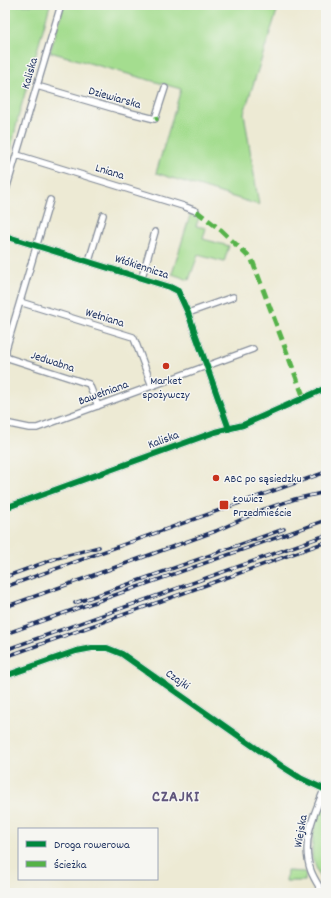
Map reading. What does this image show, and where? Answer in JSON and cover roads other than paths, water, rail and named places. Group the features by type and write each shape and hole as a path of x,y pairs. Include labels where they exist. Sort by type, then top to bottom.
{"street":[{"name":"Kaliska","path":"5,193 61,5"},
{"name":"Dziewiarska","path":"37,86 155,119 165,88"},
{"name":"Lniana","path":"17,154 183,206 196,212"},
{"path":"36,245 50,200"},
{"path":"89,261 103,215"},
{"name":"Włókiennicza","path":"142,277 155,232"},
{"name":"Włókiennicza","path":"5,236 142,277 175,290 182,298 188,313 229,429"},
{"name":"Jedwabna","path":"36,245 6,349 6,355 8,358 90,384 98,406"},
{"path":"188,313 233,297"},
{"name":"Wełniana","path":"20,302 132,337 135,341 152,386"},
{"path":"207,366 253,349"},
{"name":"Bawełniana","path":"5,423 29,428 37,428 207,366"},
{"name":"Kaliska","path":"5,508 187,442 243,425 326,388"},
{"name":"Czajki","path":"5,676 76,651 100,647 114,650 283,767 302,779 325,787"},
{"name":"Wiejska","path":"323,893 311,872 307,848 311,824 325,787"}],"waterway":[{"path":"318,893 326,873"}],"railway":[{"path":"5,587 326,472"},
{"path":"5,607 216,531 262,510 295,499 326,492"},
{"path":"5,634 326,520"},
{"path":"75,603 284,529"},
{"path":"5,650 326,535"},
{"path":"5,657 326,542"},
{"path":"5,577 57,558 99,547"}],"place":[{"name":"Market spożywczy","path":"166,366"},
{"name":"ABC po sąsiedzku","path":"216,478"},
{"name":"Łowicz Przedmieście","path":"224,505"}],"district":[{"name":"CZAJKI","path":"176,795"}]}
